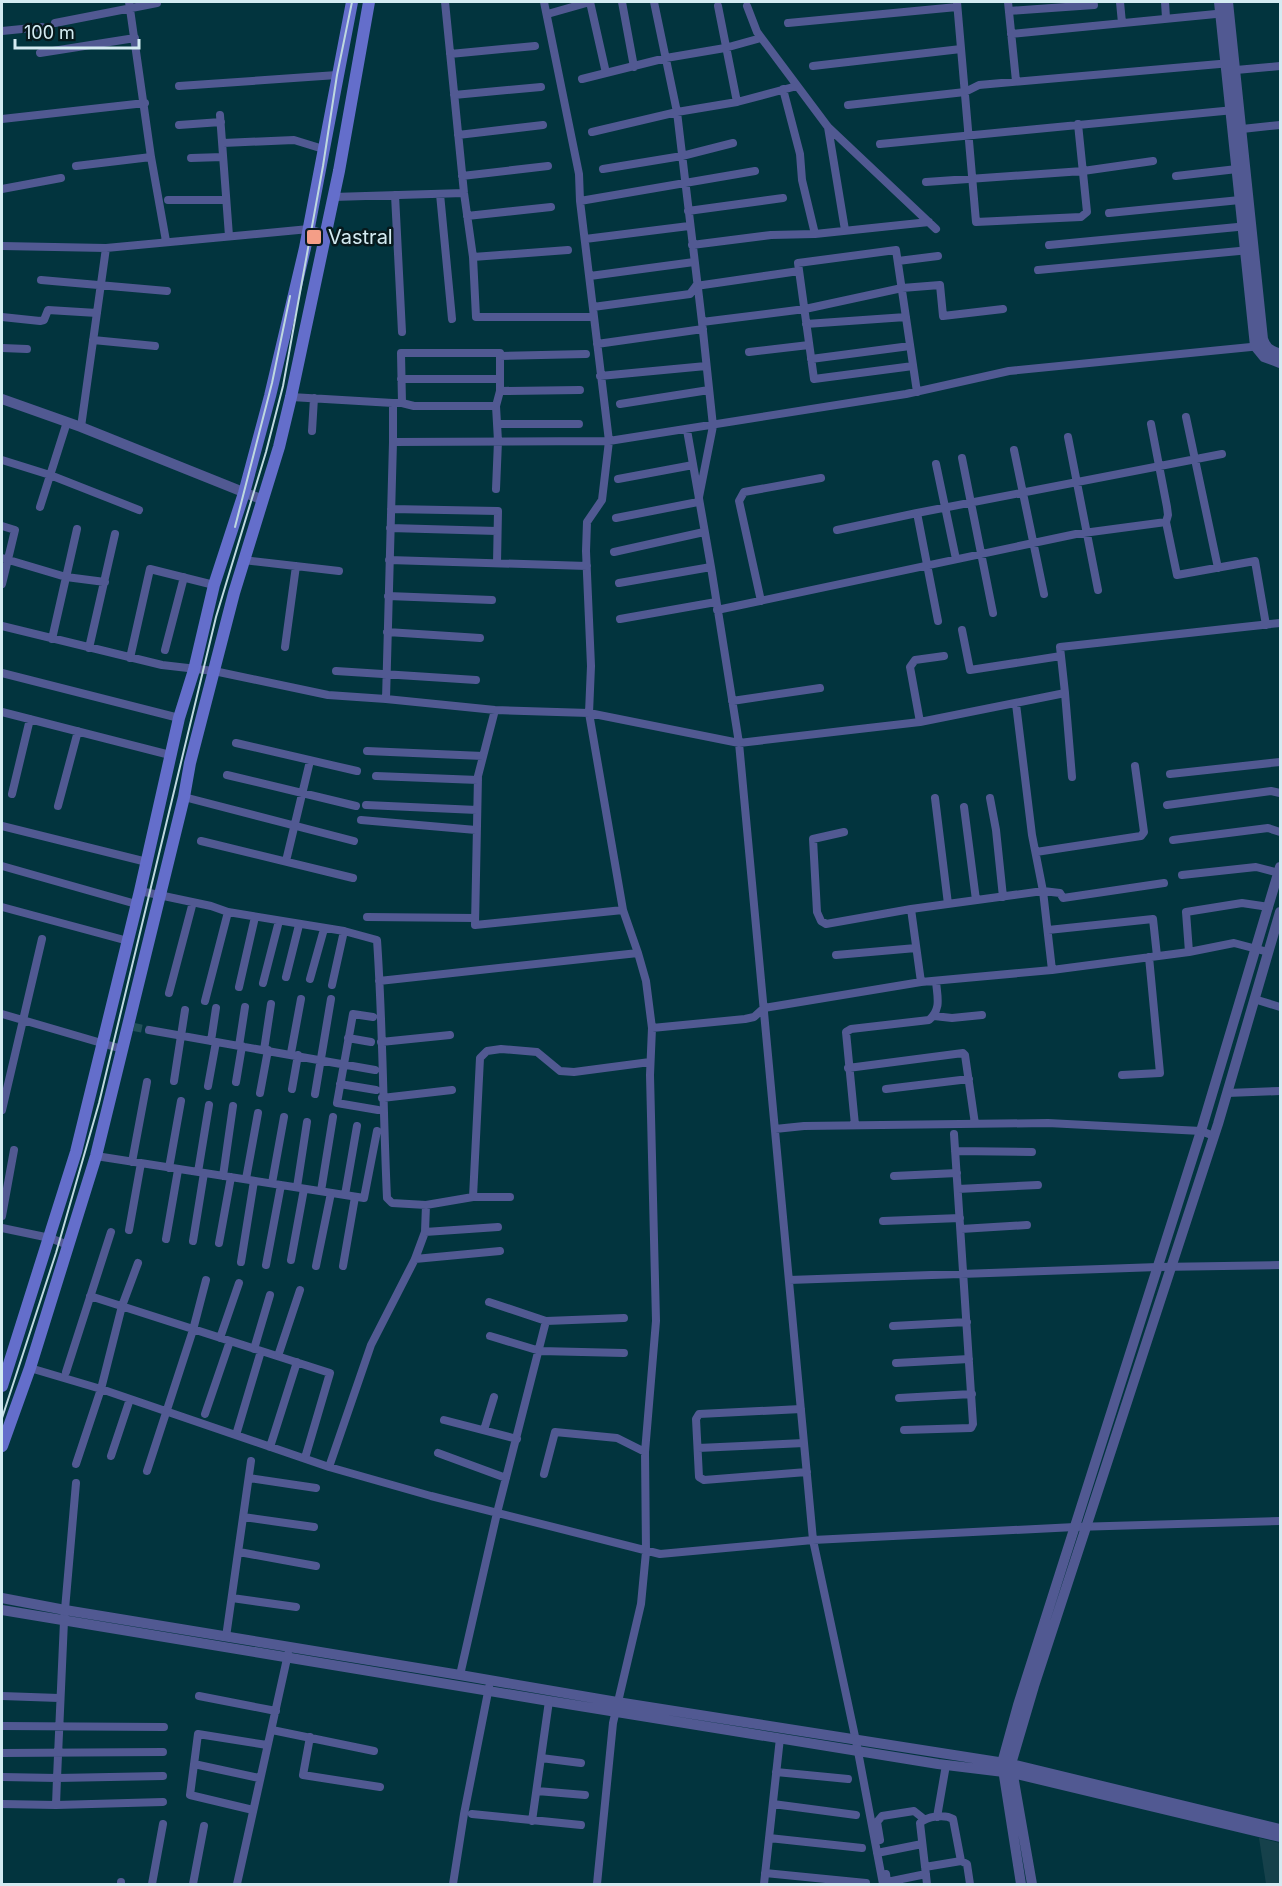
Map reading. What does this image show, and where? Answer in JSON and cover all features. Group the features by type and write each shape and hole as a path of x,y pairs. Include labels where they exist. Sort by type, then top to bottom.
{"main road":[{"path":"2,1386 76,1152 147,862 179,718 194,670 214,585 244,494 270,396 309,229 352,2"},
{"path":"2,1446 30,1368 96,1156 122,1048 131,1026 190,763 243,560 279,447 333,197 369,2"}],"street":[{"path":"445,2 462,176 473,257 476,317 593,312 690,294 696,286 799,271"},
{"path":"544,2 579,174 580,201 609,441 602,500 587,522 591,666 589,712 623,910 646,981 652,1028 650,1062 656,1321 645,1452 646,1552 639,1613 616,1707 597,1884"},
{"path":"552,13 590,2 606,73"},
{"path":"622,2 634,67"},
{"path":"654,2 676,112 713,426 698,502"},
{"path":"1120,2 1122,23"},
{"path":"1165,2 1166,18"},
{"path":"1219,2 1226,9 1232,65 1237,169 1240,200 1247,226"},
{"path":"55,23 130,5 157,3"},
{"path":"788,24 957,4 976,222 1081,217 1086,212 1078,124"},
{"path":"130,5 151,157 166,241"},
{"path":"1016,81 1008,6 1094,5"},
{"path":"718,6 737,102"},
{"path":"747,6 756,32 828,127 936,229"},
{"path":"1011,34 1166,18 1226,9"},
{"path":"2,31 42,27"},
{"path":"40,53 135,38"},
{"path":"582,79 761,38"},
{"path":"450,54 535,46"},
{"path":"813,66 961,49"},
{"path":"848,105 964,92 979,85 1016,81 1232,65 1281,66"},
{"path":"179,86 337,75"},
{"path":"592,132 676,112 737,102 797,86"},
{"path":"454,95 541,87"},
{"path":"783,89 800,154 802,180 815,234"},
{"path":"2,119 145,103"},
{"path":"880,144 1235,110"},
{"path":"1235,110 1242,129 1247,226 1260,346 1264,357 1281,363"},
{"path":"179,125 221,119 229,236"},
{"path":"458,135 543,125"},
{"path":"1242,129 1281,125"},
{"path":"828,127 845,230"},
{"path":"223,143 294,141 320,148"},
{"path":"603,169 682,156 733,143"},
{"path":"76,166 151,157"},
{"path":"191,158 223,157"},
{"path":"926,182 1083,171 1153,161"},
{"path":"462,176 548,166"},
{"path":"1176,176 1237,169"},
{"path":"580,201 755,171"},
{"path":"2,189 61,178"},
{"path":"333,197 464,193"},
{"path":"440,194 452,319"},
{"path":"394,195 402,332"},
{"path":"688,211 783,198"},
{"path":"168,200 226,200"},
{"path":"1109,213 1240,200"},
{"path":"467,216 551,207"},
{"path":"692,245 771,235 815,234 929,222"},
{"path":"585,239 689,226"},
{"path":"1049,245 1247,226"},
{"path":"2,246 106,248 309,229 325,234"},
{"path":"81,427 106,248"},
{"path":"473,257 568,250"},
{"path":"913,366 814,379 798,263 896,250 917,392"},
{"path":"1038,270 1249,250"},
{"path":"898,261 938,256"},
{"path":"590,276 694,262"},
{"path":"41,280 167,291"},
{"path":"597,344 805,309 902,288 940,285 943,316 1003,309"},
{"path":"2,317 40,321 44,320 48,310 97,313"},
{"path":"806,324 906,317"},
{"path":"93,340 155,346"},
{"path":"749,352 809,345"},
{"path":"811,358 910,346"},
{"path":"393,442 609,441 917,392 1009,371 1260,346 1281,354"},
{"path":"2,348 27,349"},
{"path":"386,699 393,442 402,379 401,353 500,353 500,391 496,406 498,441 496,489"},
{"path":"500,356 586,354"},
{"path":"600,376 706,366"},
{"path":"402,379 500,379"},
{"path":"500,391 580,390"},
{"path":"620,404 709,390"},
{"path":"291,397 414,406 496,406"},
{"path":"312,431 314,398"},
{"path":"2,399 81,427 263,500"},
{"path":"1186,417 1218,568"},
{"path":"40,507 67,422"},
{"path":"497,424 579,424"},
{"path":"1150,424 1160,466 1168,515 1166,522 1177,575 1255,561 1266,625"},
{"path":"687,430 739,743 813,1540 886,1884 962,1861"},
{"path":"1068,437 1098,590"},
{"path":"1014,450 1044,594"},
{"path":"837,530 1222,454"},
{"path":"962,458 993,613"},
{"path":"2,460 50,475 139,510"},
{"path":"936,464 956,559"},
{"path":"618,479 693,465"},
{"path":"760,601 739,501 741,495 744,492 821,478"},
{"path":"616,518 698,502"},
{"path":"391,509 498,511 497,563"},
{"path":"916,513 938,621"},
{"path":"620,619 760,601 1088,533 1166,522"},
{"path":"2,526 15,530 4,559 2,584"},
{"path":"390,528 497,531"},
{"path":"52,639 77,529"},
{"path":"614,552 704,532"},
{"path":"88,648 115,534"},
{"path":"4,559 66,577 105,582"},
{"path":"243,560 339,571"},
{"path":"390,560 587,566"},
{"path":"285,646 296,566"},
{"path":"619,583 711,567"},
{"path":"130,658 150,569 214,585"},
{"path":"165,651 184,577"},
{"path":"388,596 492,600"},
{"path":"1072,777 1060,647 1281,623"},
{"path":"2,626 130,658 194,670 214,671 328,695 495,710 589,712 739,743 920,722 1065,693"},
{"path":"962,630 970,670 1061,656"},
{"path":"387,632 480,638"},
{"path":"920,722 910,667 915,660 944,656"},
{"path":"336,671 476,680"},
{"path":"2,673 179,718"},
{"path":"732,701 820,688"},
{"path":"1016,704 1052,970"},
{"path":"495,710 478,780 475,925 623,910"},
{"path":"2,712 170,755"},
{"path":"12,794 30,719"},
{"path":"58,806 78,731"},
{"path":"236,743 357,771"},
{"path":"367,751 483,756"},
{"path":"286,861 310,761"},
{"path":"1170,774 1281,762"},
{"path":"1036,852 1141,836 1143,832 1135,766"},
{"path":"227,775 356,806"},
{"path":"376,776 478,780"},
{"path":"1167,805 1271,791 1281,793"},
{"path":"184,797 354,841"},
{"path":"935,798 948,904"},
{"path":"990,798 996,830 1002,897"},
{"path":"366,805 477,810"},
{"path":"964,807 976,900"},
{"path":"361,820 476,830"},
{"path":"2,826 147,862"},
{"path":"1173,840 1268,828 1281,832"},
{"path":"844,832 813,838 817,912 821,921 826,924 910,909 1043,891 1060,893 1063,898 1164,883"},
{"path":"201,841 353,878"},
{"path":"2,866 136,904"},
{"path":"1021,1884 1007,1768 1017,1705 1201,1131 1280,870 1256,867 1182,875"},
{"path":"140,891 228,912 344,931 376,940 379,981 376,1042 382,1098 387,1198 392,1203 426,1205 473,1197 510,1197"},
{"path":"169,993 193,902"},
{"path":"1189,952 1186,912 1242,903 1269,907"},
{"path":"2,907 128,941"},
{"path":"910,909 921,982"},
{"path":"205,1001 228,912"},
{"path":"1032,1884 1007,1768 1214,1136 1281,912"},
{"path":"367,916 475,918"},
{"path":"239,987 255,917"},
{"path":"1048,930 1153,919 1153,957 1161,1073 1122,1075"},
{"path":"263,983 279,921"},
{"path":"286,976 299,925"},
{"path":"310,979 324,929"},
{"path":"332,985 344,931"},
{"path":"2,1110 42,939"},
{"path":"652,1028 745,1019 754,1017 764,1008 921,982 1052,970 1189,952 1234,943 1268,952"},
{"path":"836,955 916,948"},
{"path":"379,981 638,953"},
{"path":"855,1125 846,1032 851,1029 929,1020 934,1016 938,1007 936,981"},
{"path":"292,1089 301,999"},
{"path":"315,1094 331,999"},
{"path":"1254,999 1281,1007"},
{"path":"260,1093 271,1004"},
{"path":"236,1082 245,1007"},
{"path":"208,1086 216,1008"},
{"path":"174,1081 185,1010"},
{"path":"2,1014 122,1048"},
{"path":"373,1017 353,1014 337,1103 378,1110"},
{"path":"934,1016 952,1018 982,1015"},
{"path":"149,1030 375,1070"},
{"path":"348,1038 376,1042 450,1035"},
{"path":"473,1197 480,1059 487,1051 501,1049 537,1052 560,1071 574,1072 650,1062"},
{"path":"848,1068 963,1053 975,1124"},
{"path":"886,1089 969,1079"},
{"path":"129,1230 147,1082"},
{"path":"340,1084 376,1090"},
{"path":"382,1098 452,1090"},
{"path":"1227,1093 1281,1091"},
{"path":"169,1168 181,1101"},
{"path":"192,1241 209,1105"},
{"path":"219,1243 233,1106"},
{"path":"241,1262 258,1113"},
{"path":"266,1265 284,1117"},
{"path":"321,1191 333,1117"},
{"path":"291,1260 307,1122"},
{"path":"775,1129 804,1126 1048,1123 1201,1131 1214,1136"},
{"path":"343,1266 357,1126"},
{"path":"96,1156 364,1198 377,1131"},
{"path":"904,1430 971,1428 973,1417 954,1134"},
{"path":"2,1216 14,1150"},
{"path":"955,1151 1032,1152"},
{"path":"165,1239 178,1170"},
{"path":"894,1176 957,1173"},
{"path":"958,1189 1038,1185"},
{"path":"316,1266 330,1193"},
{"path":"329,1467 372,1344 415,1259 424,1232 426,1205"},
{"path":"883,1221 960,1218"},
{"path":"961,1229 1027,1225"},
{"path":"424,1232 498,1227"},
{"path":"2,1228 50,1238 68,1245"},
{"path":"66,1372 111,1232"},
{"path":"415,1259 500,1251"},
{"path":"76,1464 100,1389 122,1306 138,1263"},
{"path":"789,1280 1281,1265"},
{"path":"147,1471 168,1412 206,1280"},
{"path":"220,1338 239,1282"},
{"path":"278,1356 300,1290"},
{"path":"236,1435 270,1295"},
{"path":"90,1296 330,1373 305,1458"},
{"path":"489,1302 546,1321 624,1318"},
{"path":"460,1675 497,1513 546,1321"},
{"path":"894,1326 967,1322"},
{"path":"490,1336 540,1351 624,1353"},
{"path":"205,1414 230,1341"},
{"path":"896,1363 969,1359"},
{"path":"270,1447 297,1362"},
{"path":"30,1368 100,1389 329,1467 660,1554 813,1540 1087,1526 1281,1521"},
{"path":"900,1398 972,1394"},
{"path":"484,1430 494,1397"},
{"path":"111,1456 130,1399"},
{"path":"801,1409 699,1414 696,1419 699,1477 704,1480 807,1472"},
{"path":"444,1419 517,1440"},
{"path":"544,1474 555,1432 617,1438 645,1452"},
{"path":"698,1448 804,1443"},
{"path":"438,1453 507,1478"},
{"path":"226,1637 251,1461"},
{"path":"249,1478 316,1488"},
{"path":"56,1805 64,1615 76,1483"},
{"path":"243,1517 314,1527"},
{"path":"239,1552 316,1566"},
{"path":"2,1598 64,1615 288,1653 857,1746 1007,1768 1281,1829"},
{"path":"232,1598 296,1606"},
{"path":"2,1610 64,1615 226,1637 288,1653 460,1675 549,1701 616,1707 780,1738 857,1746 946,1765 1007,1768 1281,1837"},
{"path":"237,1884 288,1653"},
{"path":"453,1884 464,1814 490,1685"},
{"path":"2,1696 59,1698"},
{"path":"199,1696 276,1711"},
{"path":"532,1821 549,1701"},
{"path":"2,1726 164,1727"},
{"path":"272,1730 374,1751"},
{"path":"253,1810 190,1795 198,1734 267,1745"},
{"path":"310,1737 303,1774 380,1787"},
{"path":"764,1884 780,1738"},
{"path":"2,1753 163,1752"},
{"path":"541,1758 581,1763"},
{"path":"194,1764 260,1778"},
{"path":"937,1817 946,1765"},
{"path":"776,1772 848,1779"},
{"path":"2,1777 164,1776"},
{"path":"537,1791 585,1795"},
{"path":"2,1804 163,1802"},
{"path":"773,1804 856,1815"},
{"path":"880,1853 877,1822 882,1816 914,1811 924,1819"},
{"path":"472,1814 581,1825"},
{"path":"927,1884 920,1823 924,1819 948,1816 953,1819 962,1861 967,1864 970,1884"},
{"path":"152,1884 163,1824"},
{"path":"193,1884 204,1826"},
{"path":"769,1838 861,1848"},
{"path":"880,1853 922,1844"},
{"path":"765,1873 866,1883"}],"shaded area":[{"path":"1259,1838 1280,1843 1280,1884 1266,1884"}],"tunnel":[{"path":"134,1027 149,1030"}],"railway":[{"path":"2,1418 56,1253 99,1103 216,617 266,452 283,386 337,75 352,2"},
{"path":"235,527 272,383 290,296"}],"place":[{"name":"Vastral","path":"314,237"}]}
